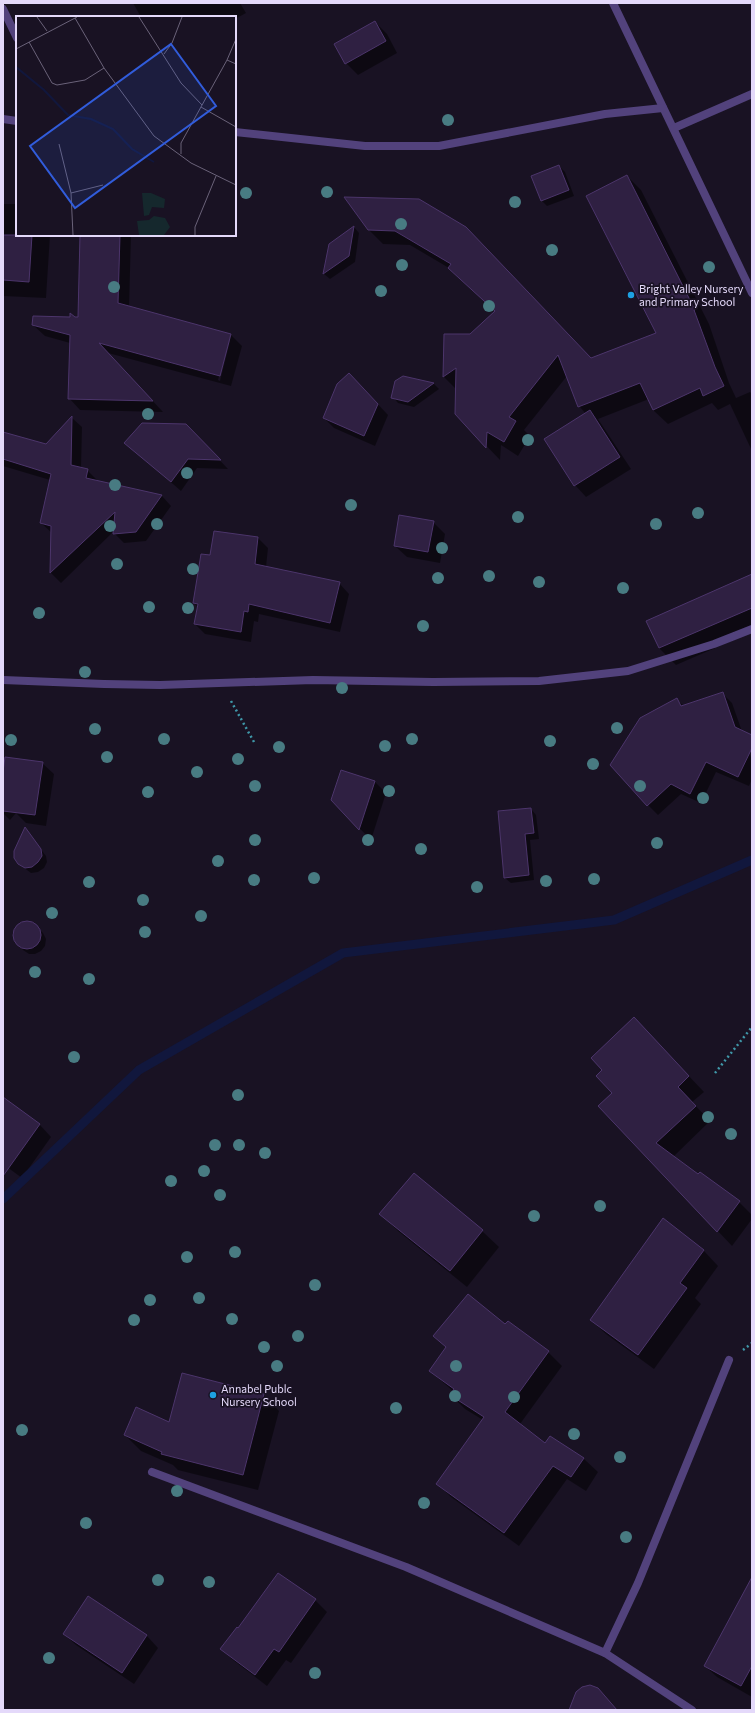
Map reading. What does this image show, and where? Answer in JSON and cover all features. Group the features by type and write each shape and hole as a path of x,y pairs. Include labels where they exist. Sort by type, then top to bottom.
{"street":[{"path":"613,3 752,293"},
{"path":"3,9 16,36"},
{"path":"674,128 752,94"},
{"path":"236,132 365,146 439,146 605,114 663,108"},
{"path":"3,119 16,121"},
{"path":"3,680 104,684 221,684 312,680 433,682 539,681 628,671 714,644 752,629"},
{"path":"605,1653 638,1583 729,1360"},
{"path":"152,1472 406,1567 605,1653 692,1710"}],"path":[{"path":"221,684 254,742"},
{"path":"715,1073 752,1027"}],"building":[{"path":"375,21 386,41 345,64 334,44"},
{"path":"559,165 569,190 541,201 531,176"},
{"path":"627,175 695,310 715,367 724,386 703,396 700,388 653,410 640,383 578,407 558,355 509,417 516,421 504,442 487,432 486,448 455,414 456,368 443,377 444,334 470,334 495,311 448,268 451,264 395,231 368,230 344,197 419,199 466,227 591,358 656,333 586,196"},
{"path":"354,226 349,256 323,274 329,244"},
{"path":"3,235 32,236 29,282 3,280"},
{"path":"80,236 120,236 118,303 231,334 220,376 99,343 153,401 68,399 70,335 32,325 33,316 70,317 70,313 75,317 78,317"},
{"path":"349,373 378,404 364,436 323,418 337,384"},
{"path":"403,376 434,383 408,402 391,398 395,381"},
{"path":"590,410 620,457 574,486 544,439"},
{"path":"72,416 71,465 88,469 86,478 162,495 136,532 113,534 115,512 50,573 51,526 40,523 51,474 3,459 3,432 46,444"},
{"path":"142,423 186,424 221,460 188,459 171,482 124,443"},
{"path":"399,515 434,521 428,552 394,546"},
{"path":"214,531 258,537 255,564 340,582 330,623 249,604 248,612 244,611 241,632 194,624 198,604 193,603 201,554 210,555"},
{"path":"752,574 752,608 659,648 646,621"},
{"path":"723,692 735,727 752,735 752,748 738,777 706,762 690,794 671,784 647,806 610,765 640,718 677,698 681,706"},
{"path":"5,757 43,762 35,815 3,811 3,772"},
{"path":"341,770 375,781 359,830 331,800"},
{"path":"531,808 534,833 525,834 529,875 504,878 498,811"},
{"path":"25,827 41,849 42,856 32,867 25,868 18,864 14,858 14,851"},
{"path":"27,921 37,925 41,935 37,945 27,949 17,945 13,935 17,925"},
{"path":"634,1017 689,1076 678,1087 696,1106 656,1143 698,1174 700,1172 740,1201 717,1232 598,1106 612,1093 596,1076 602,1070 591,1058"},
{"path":"3,1097 40,1124 3,1176"},
{"path":"414,1173 483,1230 450,1271 379,1214"},
{"path":"663,1218 704,1250 680,1283 687,1288 638,1355 590,1320"},
{"path":"468,1294 505,1324 508,1321 549,1351 505,1412 545,1443 550,1436 584,1458 571,1477 553,1466 504,1533 436,1484 484,1417 450,1395 454,1389 429,1371 446,1347 433,1336"},
{"path":"182,1373 264,1394 243,1475 161,1454 162,1452 124,1435 136,1407 169,1422"},
{"path":"278,1573 316,1599 279,1652 274,1649 255,1675 220,1649 237,1627 238,1628"},
{"path":"752,1577 752,1666 741,1686 704,1666"},
{"path":"88,1596 147,1635 122,1673 63,1634"},
{"path":"590,1685 598,1688 617,1710 569,1710 576,1692 582,1687"}],"waterway":[{"path":"3,1199 139,1070 343,953 614,920 752,860"}],"place":[{"name":"Bright Valley Nursery and Primary School","path":"631,295"},
{"name":"Annabel Publc Nursery School","path":"213,1395"}]}
